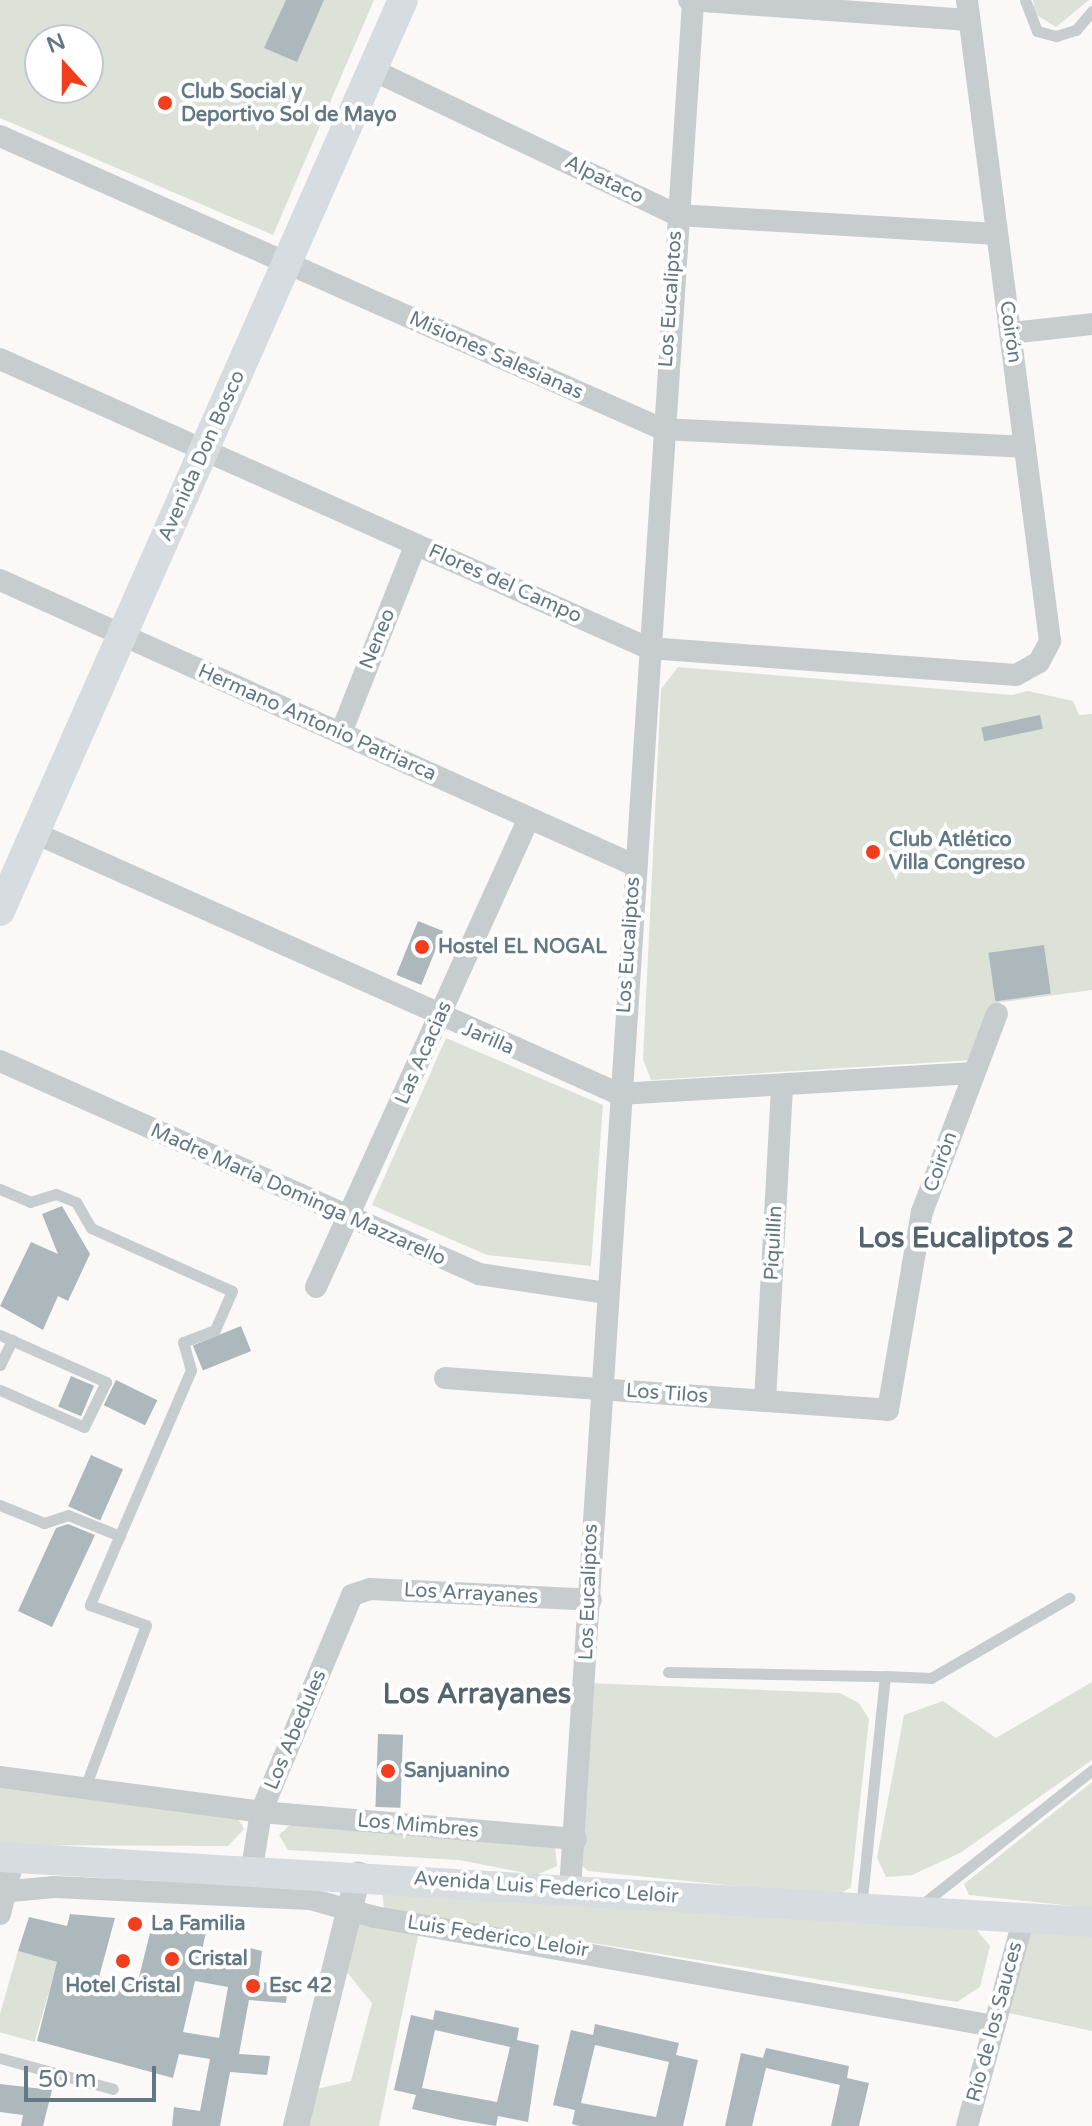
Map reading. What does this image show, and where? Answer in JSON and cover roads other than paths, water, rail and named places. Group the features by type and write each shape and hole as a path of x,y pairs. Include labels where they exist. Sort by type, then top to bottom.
{"main road":[{"name":"Avenida Don Bosco","path":"2,903 403,0"},
{"name":"Avenida Luis Federico Leloir","path":"7,1857 252,1868 910,1914 1092,1922"}],"street":[{"path":"691,1 968,10"},
{"name":"Los Eucaliptos","path":"570,1889 576,1839 606,1293 691,1"},
{"name":"Coirón","path":"968,10 1050,641 1039,662"},
{"name":"Alpataco","path":"373,70 677,215 996,234"},
{"name":"Misiones Salesianas","path":"0,136 662,429 1024,447"},
{"path":"1011,333 1092,324"},
{"name":"Flores del Campo","path":"0,359 648,648 1016,675 1039,662"},
{"name":"Neneo","path":"341,733 416,544"},
{"name":"Hermano Antonio Patriarca","path":"0,580 634,865"},
{"name":"Las Acacias","path":"316,1287 441,1019 529,818"},
{"name":"Jarilla","path":"35,833 441,1019 619,1094 973,1073"},
{"name":"Coirón","path":"888,1410 922,1212 997,1014"},
{"name":"Madre María Dominga Mazzarello","path":"0,1061 347,1220 479,1274 606,1293"},
{"name":"Piquillín","path":"765,1401 782,1085"},
{"name":"Los Tilos","path":"445,1378 888,1410"},
{"name":"Los Arrayanes","path":"352,1595 370,1589 591,1600"},
{"name":"Los Abedules","path":"252,1868 261,1812 352,1595"},
{"path":"0,1777 261,1812"},
{"name":"Los Mimbres","path":"261,1812 576,1839"},
{"path":"0,1914 7,1857"},
{"path":"296,2126 354,1912 358,1875"},
{"name":"Luis Federico Leloir","path":"3,1891 310,1899 354,1912 994,2026"},
{"name":"Río de los Sauces","path":"967,2126 1024,1917"}],"lane":[{"path":"1025,0 1037,31 1056,36 1076,30 1092,11"},
{"path":"0,1189 30,1202 56,1194 76,1202 91,1228 232,1291 215,1330 183,1342 191,1370 90,1605 146,1625 85,1787"},
{"path":"0,1335 106,1382 84,1427 0,1390"},
{"path":"0,1364 12,1340"},
{"path":"0,1505 44,1523 68,1515 120,1536"},
{"path":"668,1672 931,1678 1069,1598"},
{"path":"860,1910 885,1676"},
{"path":"910,1914 1092,1770"},
{"path":"0,2058 113,2089"}],"place":[{"name":"Club Social y Deportivo Sol de Mayo","path":"165,103"},
{"name":"Club Atlético Villa Congreso","path":"873,852"},
{"name":"Hostel EL NOGAL","path":"422,947"},
{"name":"Sanjuanino","path":"388,1771"},
{"name":"La Familia","path":"135,1924"},
{"name":"Cristal","path":"172,1959"},
{"name":"Hotel Cristal","path":"123,1961"},
{"name":"Esc 42","path":"253,1986"}],"district":[{"name":"Los Eucaliptos 2","path":"966,1238"},
{"name":"Los Arrayanes","path":"477,1694"}]}
